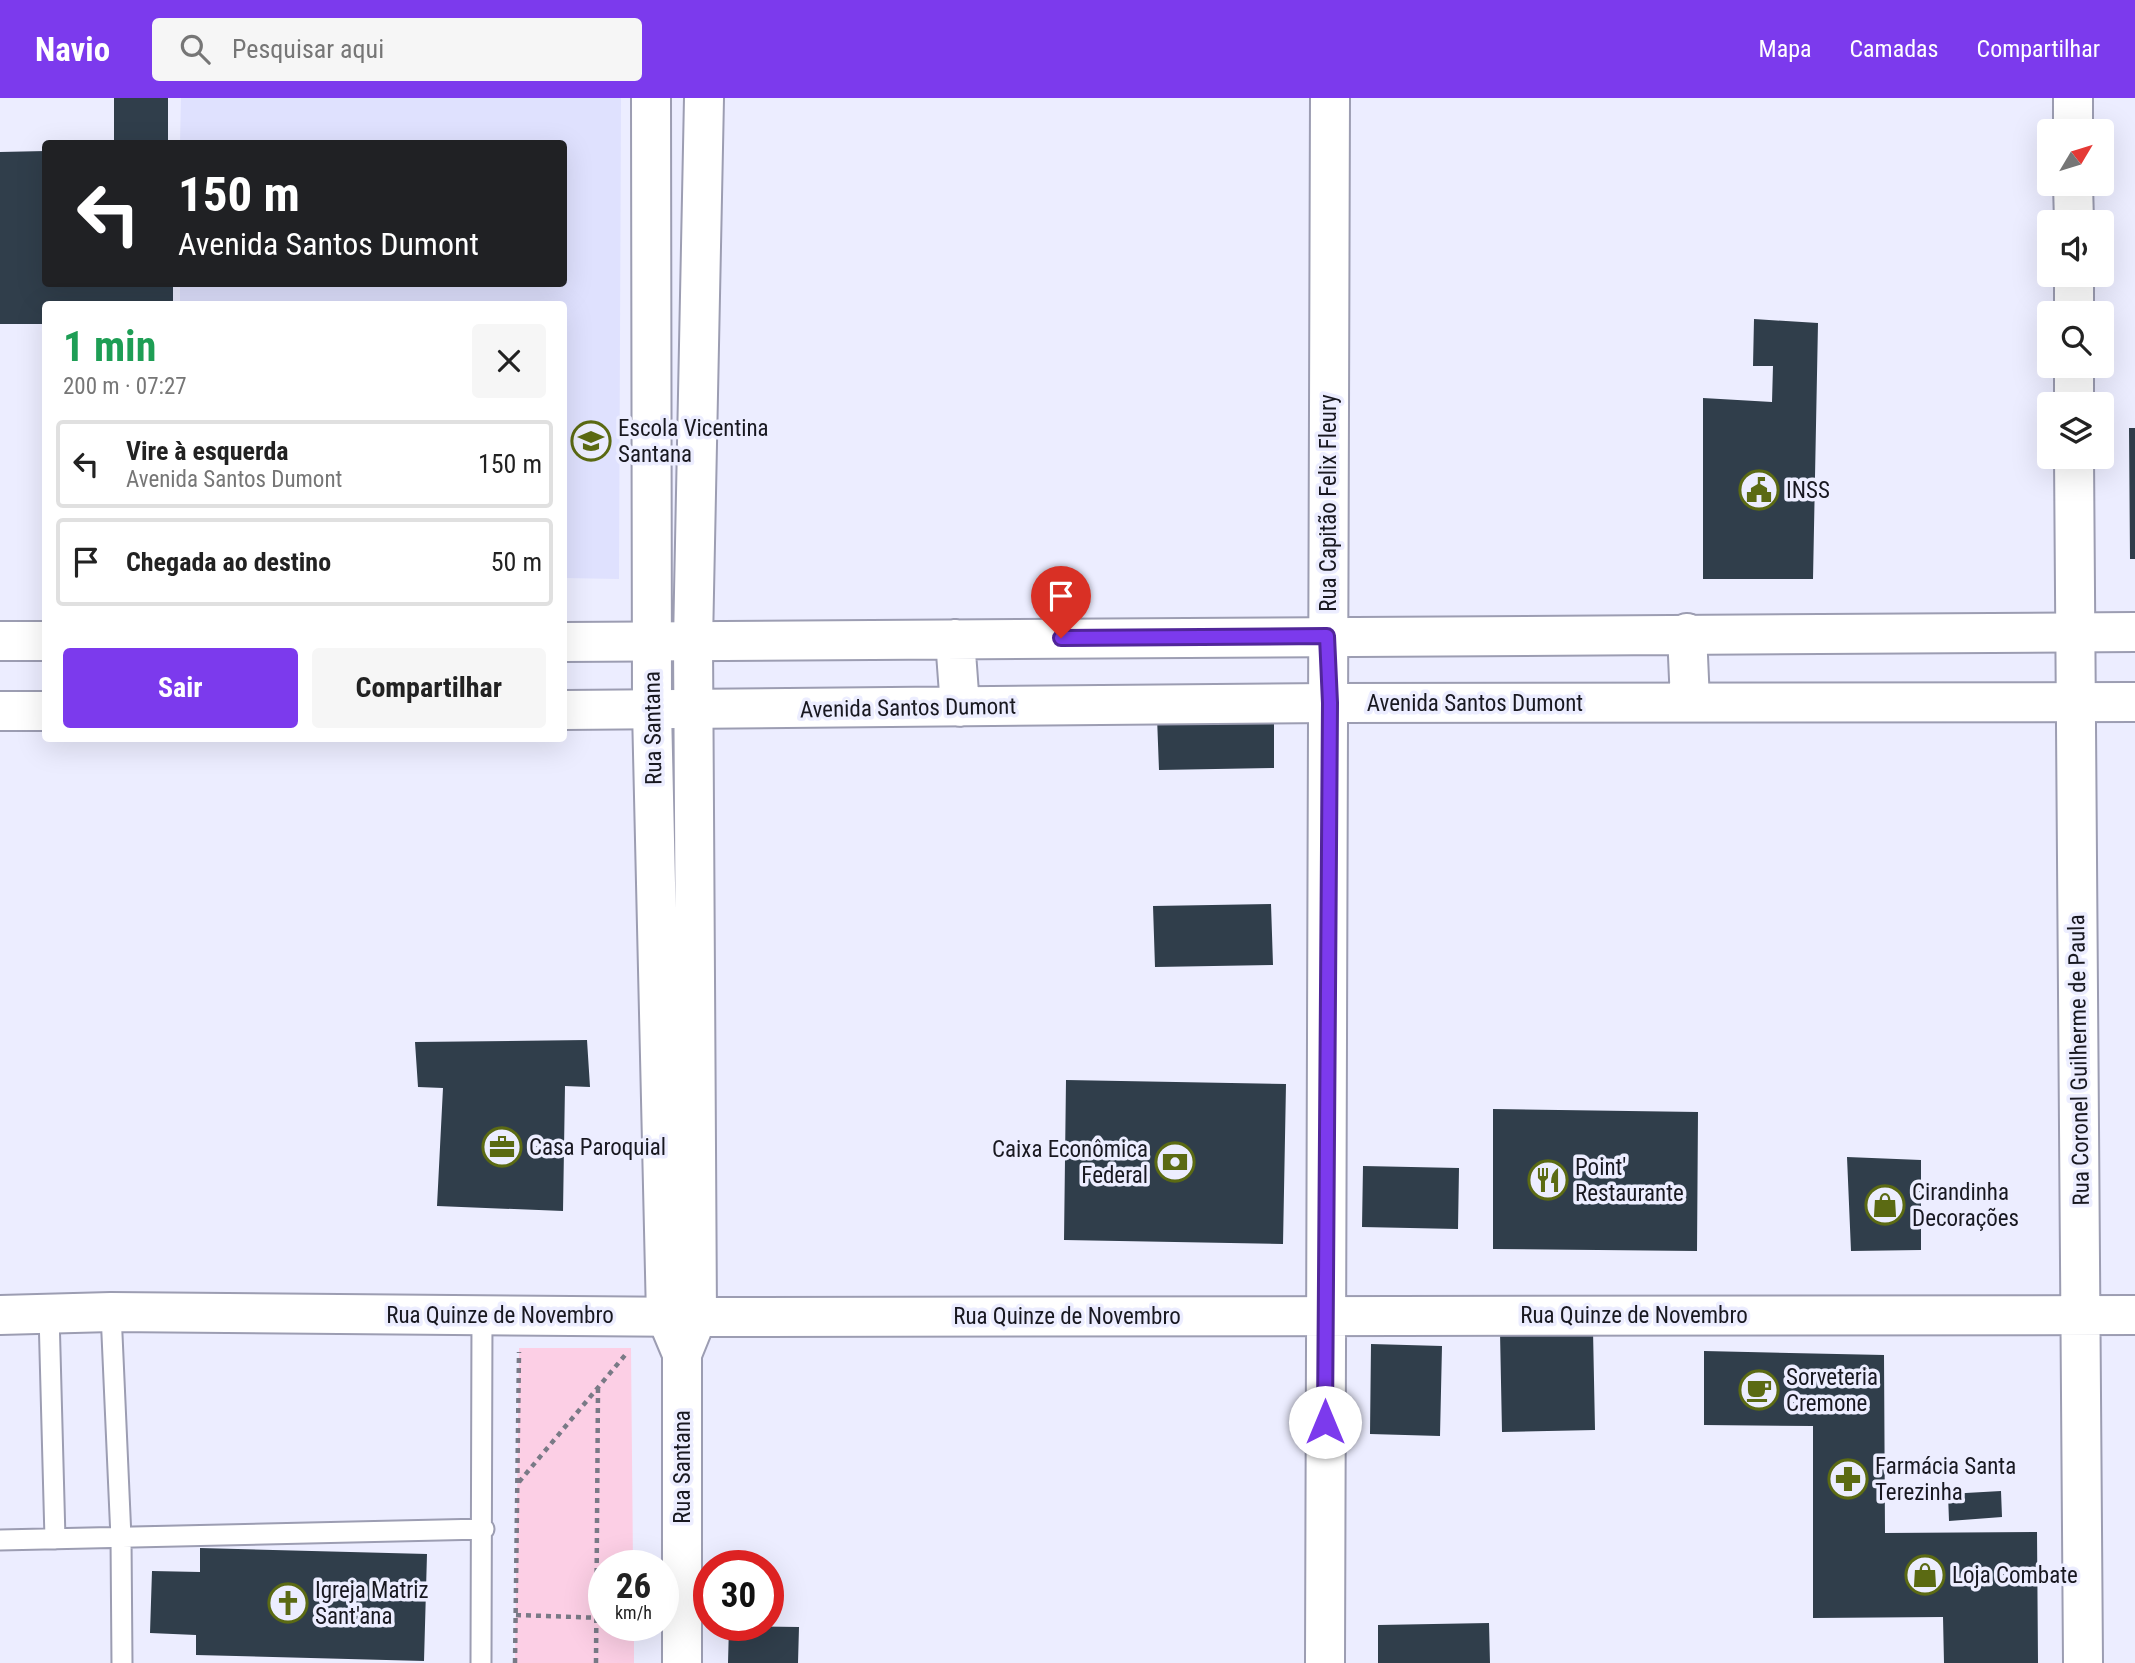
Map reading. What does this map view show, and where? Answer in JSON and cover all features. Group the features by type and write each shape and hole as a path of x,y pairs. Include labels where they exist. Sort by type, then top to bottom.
{"street":[{"name":"Rua Santana","path":"651,98 652,710 659,996 682,1316"},
{"name":"Rua Santana","path":"682,1663 682,1316 696,994 696,710 693,642 704,98"},
{"name":"Rua Capitão Felix Fleury","path":"1325,1663 1330,98"},
{"path":"2073,98 2073,119"},
{"path":"652,334 700,335"},
{"path":"653,431 698,432"},
{"name":"Rua Coronel Guilherme de Paula","path":"2074,469 2084,1663"},
{"path":"567,642 2135,632"},
{"path":"1687,634 1690,702"},
{"path":"955,639 960,707"},
{"path":"0,641 42,641"},
{"name":"Avenida Santos Dumont","path":"567,710 1330,703 2135,702"},
{"path":"0,711 42,711"},
{"path":"659,996 696,994"},
{"name":"Rua Quinze de Novembro","path":"0,1315 111,1312 682,1316 2135,1315"}],"lane":[{"path":"111,1312 121,1538 122,1663"},
{"path":"49,1314 55,1539"},
{"path":"481,1663 484,1529 482,1315"},
{"path":"0,1540 484,1529"}],"path":[{"path":"515,1663 519,1348"},
{"path":"517,1483 631,1348"},
{"path":"597,1550 598,1388"},
{"path":"516,1615 588,1618"},
{"path":"596,1641 596,1663"}],"shaded area":[{"name":"Escola Vicentina Santana","path":"181,98 621,98 619,579 567,578 567,301 180,301 180,287 567,287 567,140 180,140"},
{"path":"519,1348 631,1348 633,1550 588,1550 588,1641 634,1641 634,1663 515,1663"}],"building":[{"path":"114,98 168,98 168,140 114,140"},
{"path":"42,151 42,287 173,287 173,301 42,301 42,324 0,324 0,152"},
{"name":"INSS","path":"1754,319 1818,323 1813,579 1703,579 1703,398 1772,402 1773,366 1753,366"},
{"path":"2129,428 2135,428 2135,559 2130,559"},
{"path":"1274,716 1274,768 1159,770 1157,717"},
{"path":"1271,904 1273,965 1155,967 1153,906"},
{"name":"Casa Paroquial","path":"587,1040 590,1087 565,1086 563,1211 437,1206 443,1088 418,1087 415,1042"},
{"name":"Caixa Econômica Federal","path":"1066,1080 1286,1084 1283,1244 1064,1240"},
{"path":"1493,1109 1698,1112 1697,1251 1493,1249"},
{"name":"Cirandinha Decorações","path":"1847,1157 1921,1160 1921,1250 1851,1251"},
{"path":"1363,1166 1459,1168 1458,1229 1362,1227"},
{"path":"1593,1330 1595,1430 1502,1432 1500,1332"},
{"path":"1371,1344 1442,1346 1440,1436 1370,1434"},
{"path":"1704,1351 1884,1355 1885,1533 2037,1532 2038,1663 1944,1663 1943,1617 1813,1618 1813,1426 1704,1425"},
{"path":"2001,1491 2002,1517 1949,1521 1948,1494"},
{"name":"Igreja Matriz Sant'ana","path":"200,1548 427,1554 424,1661 196,1655 196,1635 150,1633 152,1571 200,1572"},
{"path":"1489,1623 1490,1663 1378,1663 1378,1625"},
{"path":"784,1627 799,1627 798,1663 728,1663 729,1641 784,1641"}],"place":[{"name":"Escola Vicentina Santana","path":"591,441"},
{"name":"INSS","path":"1759,490"},
{"name":"Casa Paroquial","path":"502,1147"},
{"name":"Caixa Econômica Federal","path":"1175,1162"},
{"name":"Point' Restaurante","path":"1548,1180"},
{"name":"Cirandinha Decorações","path":"1885,1205"},
{"name":"Sorveteria Cremone","path":"1759,1390"},
{"name":"Farmácia Santa Terezinha","path":"1848,1479"},
{"name":"Loja Combate","path":"1925,1575"},
{"name":"Igreja Matriz Sant'ana","path":"288,1603"}],"route":[{"path":"1061,638 1327,636 1330,703 1325,1422"}]}
